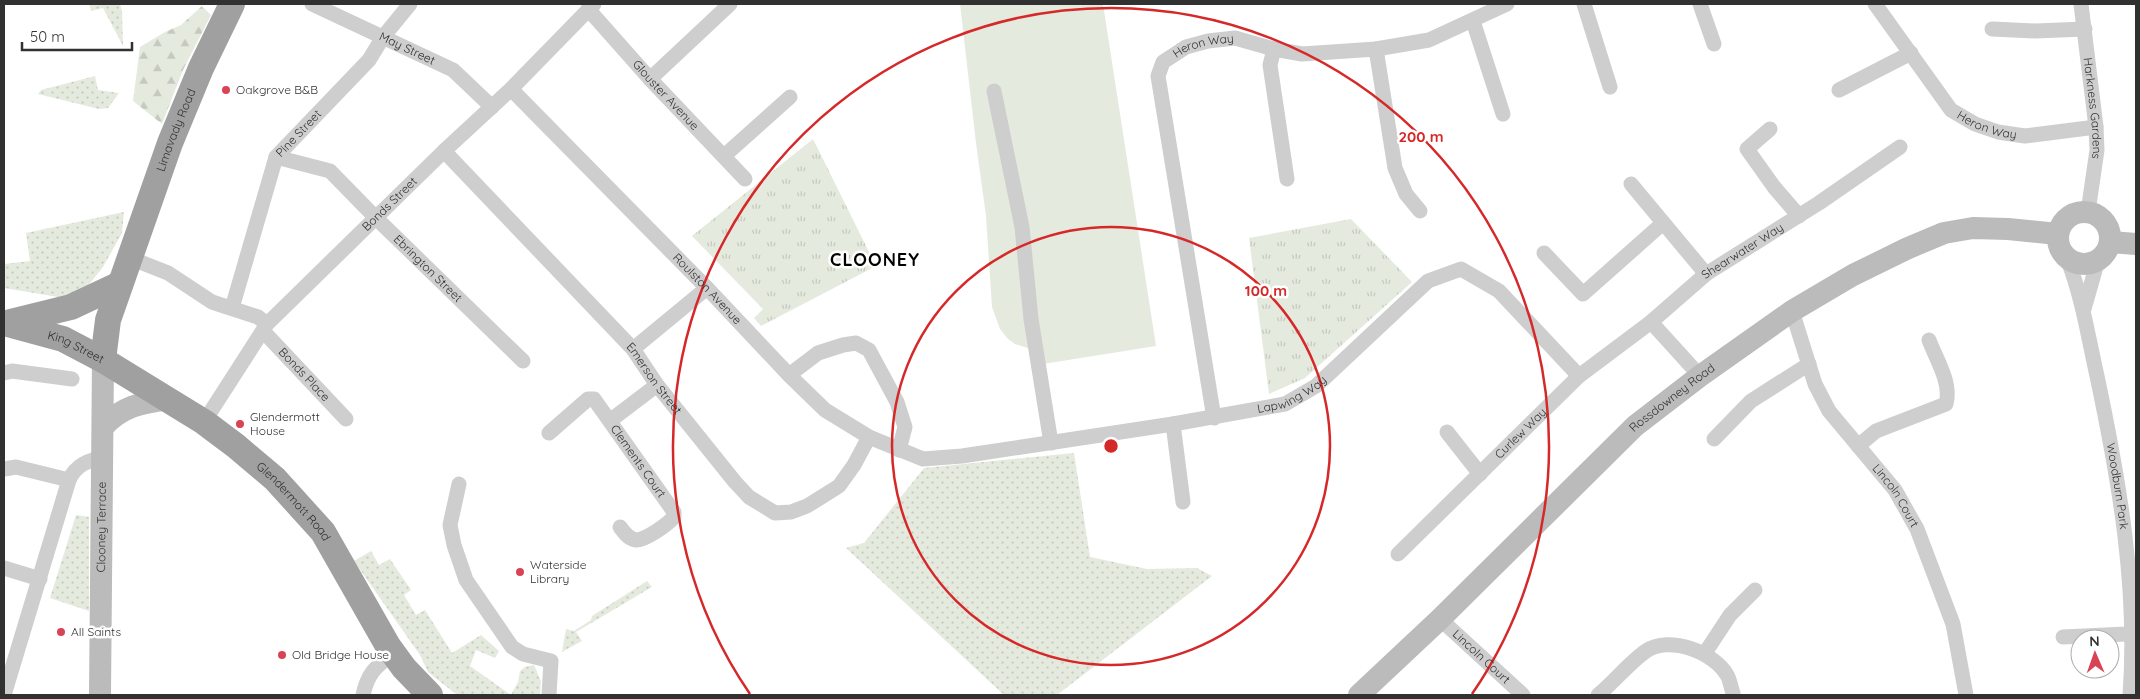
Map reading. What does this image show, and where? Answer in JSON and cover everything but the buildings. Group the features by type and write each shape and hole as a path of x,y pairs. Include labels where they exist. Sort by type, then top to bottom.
{"highway":[{"name":"Limavady Road","path":"130,258 170,143 201,68 232,4"},
{"name":"King Street","path":"4,323 63,339 103,360 108,320 130,258"},
{"path":"4,323 71,307 120,284"},
{"name":"Glendermott Road","path":"103,360 204,422 275,479 323,532 393,653 430,695"}],"main road":[{"path":"2104,251 2108,226 2096,214 2079,212 2065,220 2058,234 2061,252 2067,258 2084,264 2104,251 2136,244"},
{"name":"Rossdowney Road","path":"1367,693 1635,426 1700,376 1792,311 1852,275 1944,233 1973,228 2058,234"},
{"name":"Clooney Terrace","path":"100,695 103,360"},
{"path":"103,426 113,415 137,404 168,399"}],"street":[{"name":"May Street","path":"312,4 453,70 492,107"},
{"name":"Pine Street","path":"232,308 276,157 369,60 383,37 410,4"},
{"path":"650,79 730,4"},
{"name":"Heron Way","path":"1214,418 1158,76 1163,62 1186,47 1208,41 1235,38 1274,50 1302,54 1376,49 1429,40 1507,4"},
{"path":"1584,4 1610,87"},
{"path":"1700,4 1714,44"},
{"name":"Heron Way","path":"1875,4 1951,110 1975,124 1998,132 2025,136 2096,127"},
{"name":"Harkness Gardens","path":"2081,4 2096,127 2097,150 2088,212"},
{"name":"Glouster Avenue","path":"591,6 650,79 745,179"},
{"name":"Bonds Street","path":"204,422 265,328 444,151 511,89 591,6"},
{"path":"1472,20 1503,114"},
{"path":"1992,30 2085,29"},
{"path":"1376,49 1395,168 1406,194 1420,212"},
{"path":"1274,50 1270,65 1287,179"},
{"path":"1839,90 1911,53"},
{"name":"Roulston Avenue","path":"511,89 825,410 868,437 924,459"},
{"path":"994,91 1022,227 1031,319 1051,443"},
{"path":"724,156 790,97"},
{"path":"1770,129 1747,149 1774,187 1799,216"},
{"name":"Shearwater Way","path":"1651,322 1706,274 1799,216 1900,147"},
{"name":"Emerson Street","path":"444,151 632,349 657,385 749,497 775,513 790,512 807,506 839,486 854,465 868,437"},
{"name":"Ebrington Street","path":"276,157 330,171 523,361"},
{"path":"1631,184 1706,274"},
{"path":"1544,253 1583,294 1663,222"},
{"name":"Woodburn Park","path":"2084,310 2104,251"},
{"path":"130,258 168,273 212,302 258,318 265,328"},
{"name":"Woodburn Park","path":"2067,258 2076,280 2084,310 2118,490 2134,630 2130,695"},
{"name":"Lapwing Way","path":"924,459 962,456 1051,443 1214,418 1285,404 1316,386 1428,281 1461,269 1499,291 1579,376"},
{"path":"632,349 707,288"},
{"name":"Lincoln Court","path":"1792,311 1815,384 1829,411 1894,490 1918,529 1953,624 1966,695"},
{"path":"1651,322 1700,376"},
{"name":"Curlew Way","path":"1398,554 1579,376 1651,322"},
{"name":"Bonds Place","path":"265,328 346,419"},
{"path":"1858,446 1876,432 1946,404 1949,395 1947,387 1929,340"},
{"path":"788,374 818,353 834,348 856,343 869,350 897,402 904,427 899,450"},
{"path":"1714,439 1751,401 1809,364"},
{"path":"4,373 12,371 72,379"},
{"path":"611,420 657,385"},
{"name":"Clements Court","path":"550,433 588,399 594,399 611,420 674,512 674,517 668,524 635,540 627,536 620,527"},
{"path":"1173,424 1183,502"},
{"path":"1447,432 1480,474"},
{"path":"4,695 70,480 76,469 84,462 103,458"},
{"path":"4,469 16,467 70,480"},
{"path":"459,484 450,525 454,545 466,580 512,647 523,654 551,661 549,695"},
{"path":"4,568 40,578"},
{"path":"1705,653 1730,615 1754,590"},
{"name":"Lincoln Court","path":"1440,619 1523,695"},
{"path":"2062,637 2126,634 2134,630"},
{"path":"1598,695 1647,650 1663,644 1682,646 1705,653 1726,674 1733,693"},
{"path":"363,695 371,671 393,653"}],"green space":[{"path":"89,4 120,4 123,46 103,8 91,11"},
{"path":"960,4 1103,4 1156,346 1043,364 1037,351 1015,344 1000,329 992,307 986,216"},
{"path":"202,6 211,15 183,70 162,124 133,101 140,47 181,25"},
{"path":"95,76 98,90 119,93 108,108 99,109 38,94 41,90"},
{"path":"813,139 876,266 761,326 754,318 763,309 692,236"},
{"path":"124,212 122,233 103,267 87,287 64,298 4,288 4,264 30,261 26,233"},
{"path":"1351,219 1412,282 1305,378 1269,394 1249,238"},
{"path":"1074,453 1090,557 1147,569 1197,568 1212,576 1057,695 1004,695 846,548 864,543 924,468"},
{"path":"76,515 89,517 89,611 50,598"},
{"path":"371,551 379,565 390,559 411,590 404,595 416,615 425,610 452,653 481,635 499,651 495,658 476,650 470,666 511,695 457,695 428,672 420,655 354,561"},
{"path":"647,581 652,587 576,632 582,641 562,652 566,629 574,631 591,620 592,616"},
{"path":"534,665 541,681 540,695 511,695 518,682 520,671 525,667"}],"place":[{"name":"Oakgrove B&B","path":"226,90"},
{"name":"Glendermott House","path":"240,424"},
{"name":"Waterside Library","path":"520,572"},
{"name":"All Saints","path":"61,632"},
{"name":"Old Bridge House","path":"282,655"}],"district":[{"name":"CLOONEY","path":"875,260"}]}
